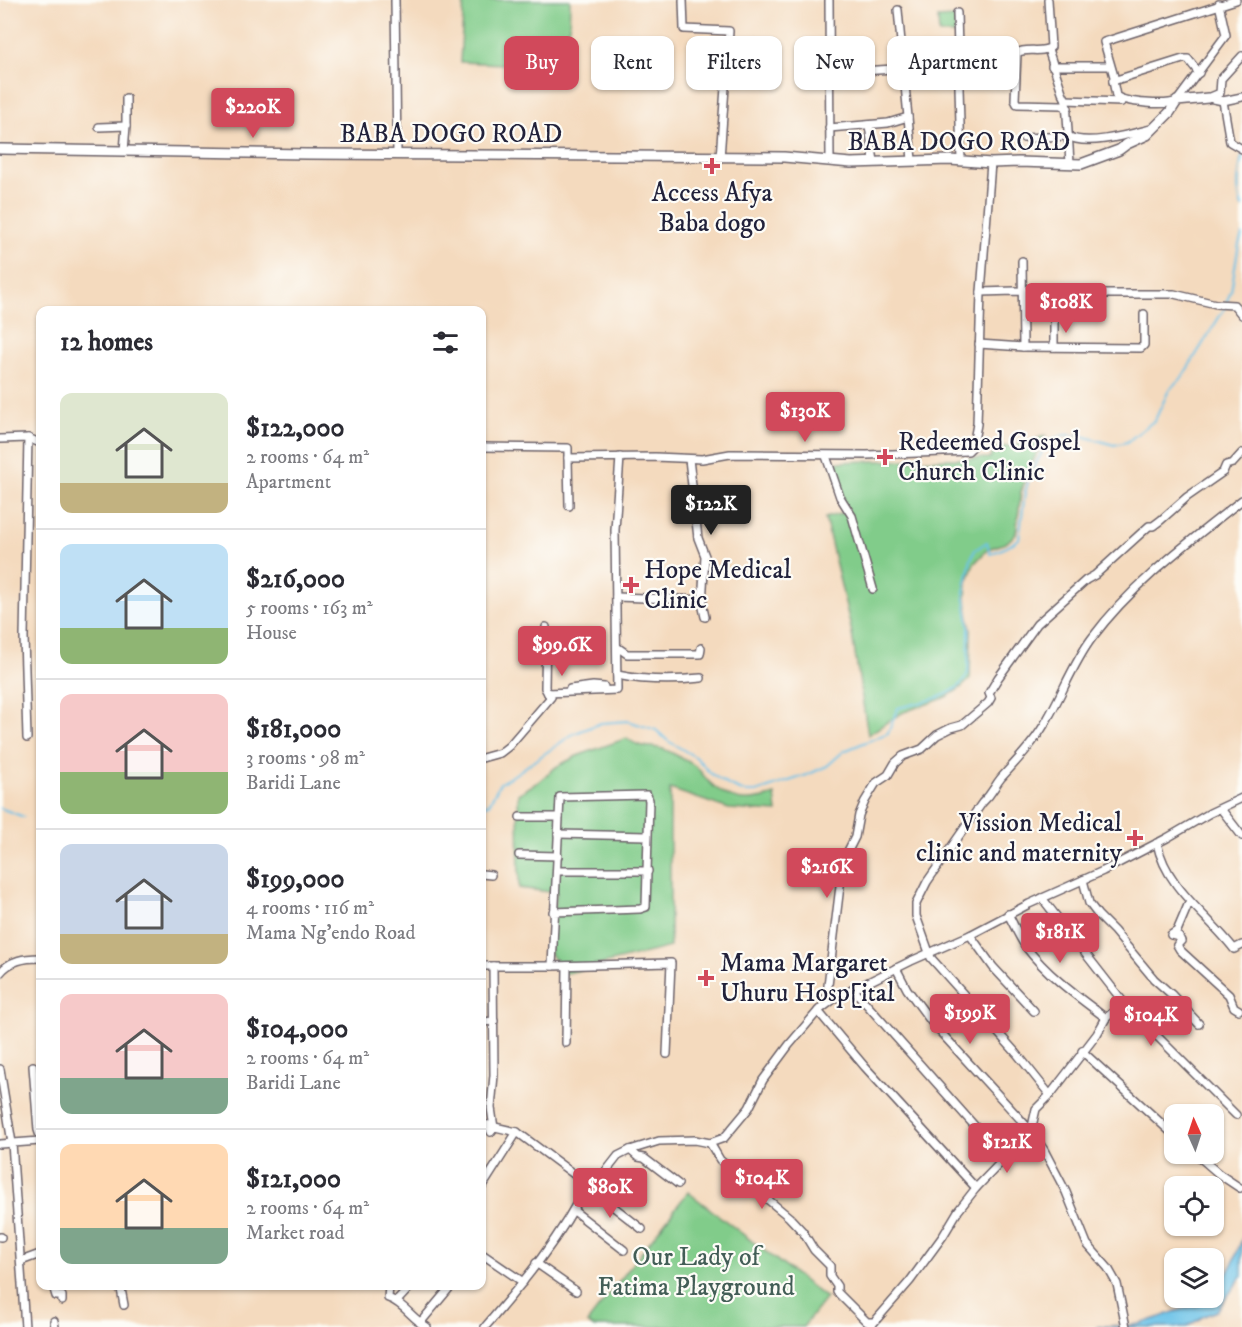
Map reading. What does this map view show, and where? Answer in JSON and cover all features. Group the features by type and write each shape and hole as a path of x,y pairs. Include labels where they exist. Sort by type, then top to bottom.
{"street":[{"path":"395,0 397,154"},
{"path":"683,0 684,29 729,30 720,158"},
{"name":"BABA DOGO ROAD","path":"829,0 829,36"},
{"path":"1048,0 1051,41 1048,49 1068,108 1070,163"},
{"path":"1134,102 1117,98 1113,81 1115,80 1104,42 1217,3 1236,0"},
{"path":"1177,101 1227,35 1217,3"},
{"path":"898,10 900,36"},
{"path":"957,13 957,36"},
{"path":"1048,49 1021,50 1017,53 1015,100 1017,104 1062,105 1068,108"},
{"path":"1208,98 1220,93 1221,79 1242,56"},
{"path":"1113,81 1183,59 1188,59 1199,73"},
{"path":"1052,66 1110,66"},
{"name":"BABA DOGO ROAD","path":"830,90 830,161"},
{"path":"905,90 912,160"},
{"path":"958,90 961,161"},
{"path":"1066,100 1170,104 1177,101 1208,98 1223,101 1242,97"},
{"path":"124,151 126,98"},
{"name":"BABA DOGO ROAD","path":"0,149 784,157 851,164 950,160 991,164 1019,162 1082,164 1119,150 1147,135 1170,112 1177,101"},
{"path":"1223,101 1230,142 1242,149"},
{"path":"829,128 888,123 908,117"},
{"path":"869,125 874,162"},
{"path":"99,127 126,126"},
{"path":"1024,138 1068,136 1074,140 1111,139 1152,129"},
{"path":"568,458 702,459 730,454 826,456 968,450 973,446 977,424 981,292 991,164"},
{"path":"1022,261 1023,347"},
{"path":"981,292 1182,295 1216,304 1234,305 1242,315"},
{"path":"1054,292 1054,347"},
{"path":"979,344 1023,347 1143,348 1144,314"},
{"path":"27,738 24,637 28,438"},
{"path":"0,439 28,438 36,441"},
{"path":"486,447 568,448 569,506"},
{"path":"485,1327 523,1282 589,1187 618,1156 659,1141 695,1140 710,1143 724,1138 748,1108 769,1071 825,1002 843,861 855,837 859,815 876,783 888,775 895,763 903,756 922,749 937,735 962,725 982,708 990,700 989,693 998,678 1045,615 1086,580 1095,576 1149,526 1161,520 1187,497 1223,471 1226,465 1233,463 1242,453"},
{"path":"826,456 840,497 852,516 873,589"},
{"path":"550,695 617,690 615,530 620,457"},
{"path":"689,459 698,538 705,556 702,600 705,617"},
{"path":"1050,1095 929,954 916,916 916,904 982,803 994,792 1024,748 1033,741 1091,639 1126,597 1242,500"},
{"path":"616,597 702,600"},
{"path":"546,627 544,688 550,695"},
{"path":"617,646 627,654 700,654 701,648"},
{"path":"617,675 641,680 669,681 701,678"},
{"path":"486,757 500,753 509,746 550,695 584,686 606,687"},
{"path":"552,966 553,912 558,856 559,798 562,796 647,795 649,800 646,907 553,912"},
{"path":"818,1011 853,989 1083,880 1242,798"},
{"path":"1221,809 1242,837"},
{"path":"520,817 559,818"},
{"path":"558,834 648,836"},
{"path":"1157,843 1160,860 1181,891 1234,949 1242,944"},
{"path":"519,855 558,856"},
{"path":"557,871 648,871"},
{"path":"486,874 491,875"},
{"path":"1083,880 1089,903 1098,915 1155,980 1171,993 1198,1024"},
{"path":"1042,898 1124,1003 1236,1115"},
{"path":"1192,904 1188,905 1177,931 1172,935 1179,937 1182,941 1177,945 1180,950 1229,995 1234,1008 1239,1010"},
{"path":"1008,914 1025,945 1036,958 1068,988 1106,1018"},
{"path":"970,935 993,967 1034,1011"},
{"path":"0,972 11,963 26,958 36,958"},
{"path":"486,966 671,963 667,1054"},
{"path":"486,1125 491,1132 494,1128 491,1108 495,1075 493,966"},
{"path":"566,1042 567,966"},
{"path":"896,968 907,989 933,1023 1032,1131 1066,1192 1087,1244 1114,1277 1125,1312 1126,1327"},
{"path":"853,989 1004,1159"},
{"path":"710,1143 720,1160 770,1200 803,1232 814,1251 830,1266 830,1276 837,1286 837,1292 867,1322 872,1324 910,1281 976,1188 1032,1131 1036,1109 1050,1095 1097,1034 1106,1018 1124,1003"},
{"path":"818,1011 865,1067 976,1188"},
{"path":"486,1022 494,1021"},
{"path":"1082,1051 1164,1126"},
{"path":"33,1066 36,1094"},
{"path":"0,1069 12,1143 25,1327"},
{"path":"486,1124 518,1132 642,1229"},
{"path":"486,1181 518,1132"},
{"path":"0,1144 36,1141"},
{"path":"630,1150 678,1184"},
{"path":"1208,1164 1240,1188"},
{"path":"574,1211 624,1250"},
{"path":"21,1261 36,1255"},
{"path":"486,1257 523,1282"},
{"path":"536,1263 576,1291"},
{"path":"54,1290 56,1296 62,1296 62,1301"},
{"path":"121,1290 124,1305"},
{"path":"389,1290 388,1298 397,1301 424,1325 448,1290"},
{"path":"397,1301 407,1290"}],"green space":[{"path":"464,0 570,0 569,36 504,36 504,64 460,62"},
{"path":"955,17 955,34 939,34 938,18"},
{"path":"1046,435 1028,471 1021,492 1016,534 1006,543 988,549 974,564 967,582 966,599 971,631 970,679 947,697 904,712 868,735 851,628 825,518 843,513 834,462 990,458 995,448 1025,444"},
{"path":"627,738 638,745 665,749 686,760 697,768 715,788 731,797 739,800 756,800 775,795 777,812 729,809 670,789 670,947 564,974 550,954 550,922 557,893 519,888 518,794 538,782 556,767 577,756"},
{"name":"Our Lady of Fatima Playground","path":"688,1192 826,1298 803,1327 593,1327 587,1323"}],"water":[{"path":"1242,1238 1242,1276 1224,1301 1224,1277"},
{"path":"1219,1308 1187,1327 1096,1327 1139,1324 1183,1309"}],"waterway":[{"path":"1242,157 1238,182 1242,207"},
{"path":"486,805 489,804 500,783 573,734 601,723 628,721 656,730 668,741 697,758 710,773 728,785 745,792 756,792 827,766 844,751 888,733 898,708 938,698 957,688 964,681 968,672 969,626 964,592 975,550 987,542 990,554 1019,539 1025,493 1031,472 1049,440 1065,435 1079,435 1114,445 1127,442 1155,420 1169,390 1181,379 1223,311 1231,291 1242,235"},
{"path":"0,808 24,817"}],"place":[{"name":"Access Afya Baba dogo","path":"712,166"},
{"name":"Redeemed Gospel Church Clinic","path":"885,457"},
{"name":"Hope Medical Clinic","path":"631,585"},
{"name":"Vission Medical clinic and maternity","path":"1135,838"},
{"name":"Mama Margaret Uhuru Hosp[ital","path":"706,978"}]}
